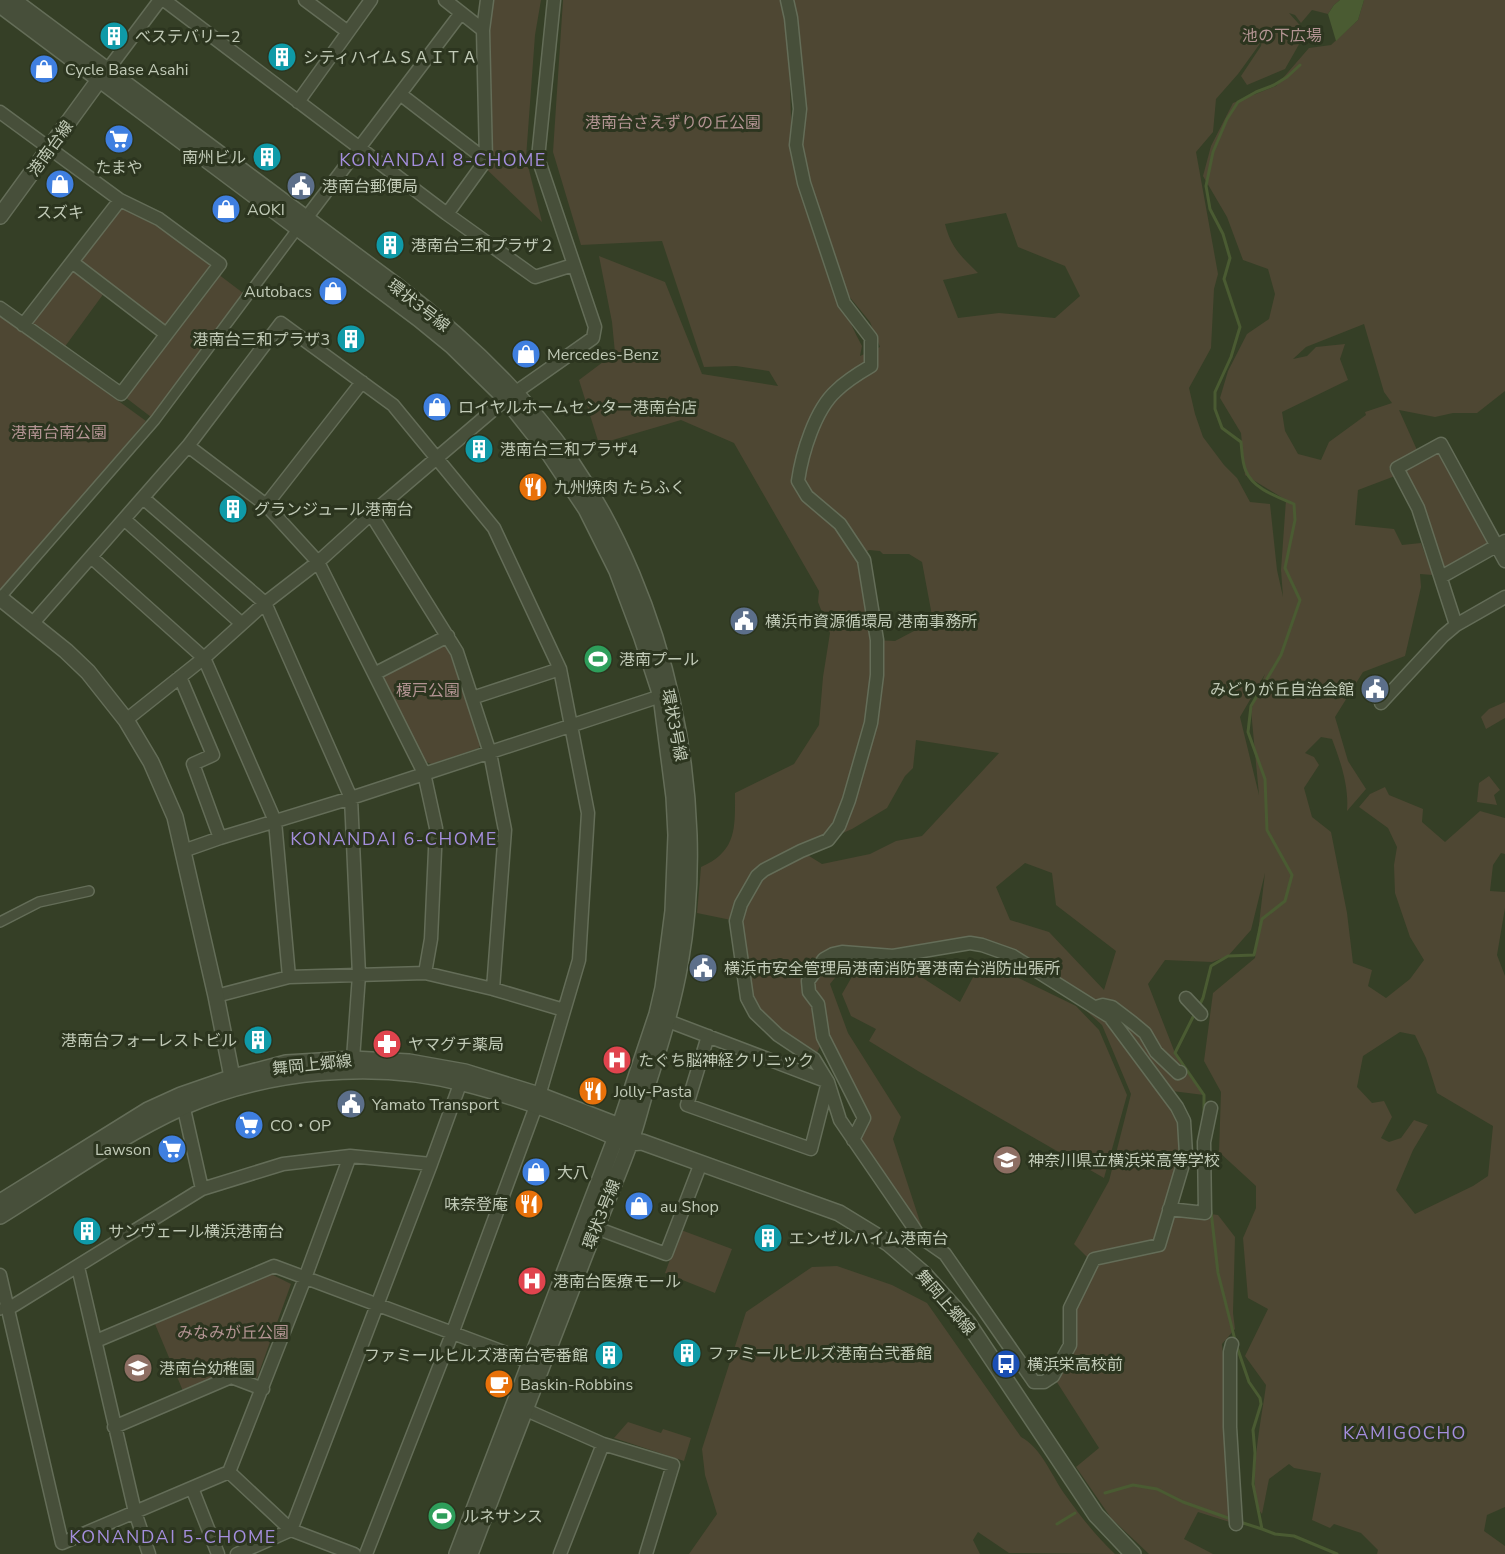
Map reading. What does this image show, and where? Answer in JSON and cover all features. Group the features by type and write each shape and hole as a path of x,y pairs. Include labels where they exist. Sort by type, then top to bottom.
{"street":[{"name":"環状3号線","path":"13,0 103,75"},
{"path":"103,75 162,0 447,214 535,277 573,265"},
{"path":"305,0 348,32"},
{"path":"298,102 370,0"},
{"path":"445,0 483,30"},
{"path":"447,214 486,160 483,30 487,0"},
{"path":"126,720 204,658 265,603 318,562 511,395 593,338 595,327 538,158 555,0"},
{"path":"787,0 791,18 800,109 796,145 806,191 844,303 871,338 871,366 835,391 824,406 807,442 798,481 807,496 840,524 864,560 877,638 877,675 871,723 849,800 839,826 828,840 764,870 757,876 741,904 736,921 747,998 755,1013 778,1035 814,1059 828,1082 840,1120 853,1140 919,1236 945,1254 1034,1382 1044,1382 1053,1376 1070,1345 1070,1308 1094,1259 1159,1245 1186,1154 1184,1121 1177,1107 1123,1031 1110,1017 1012,956 970,943 893,956 842,952 833,954 824,959 808,981 809,992 818,1004 823,1037 864,1118 853,1140"},
{"name":"環状3号線","path":"0,5 103,75 302,223 511,395 586,509 617,571 666,695 674,797 676,871 662,1018 628,1136 596,1228 536,1364"},
{"path":"234,1083 175,817 148,755 126,720 88,672 0,598 155,420 461,13"},
{"name":"港南台線","path":"0,216 103,75"},
{"path":"400,94 486,160"},
{"path":"0,112 120,200 159,219 220,264 121,394 0,308"},
{"path":"23,325 120,200"},
{"path":"72,262 166,334"},
{"path":"32,624 188,446 281,323 393,405 494,528 560,669 588,813 579,960 538,1101 452,1334 366,1554"},
{"path":"266,505 362,382"},
{"path":"1456,625 1418,508 1397,468 1441,444 1501,544 1505,561"},
{"path":"188,446 266,505 318,562 376,673 424,773 436,828 431,939 425,973"},
{"path":"143,498 265,603 351,798 359,975 353,1059"},
{"path":"371,514 457,652 490,753 505,830 493,989"},
{"path":"125,520 241,623"},
{"path":"1441,576 1501,544"},
{"path":"91,557 204,658 275,821 289,977"},
{"path":"1381,703 1443,636 1456,625 1505,597"},
{"path":"376,673 448,636"},
{"path":"472,698 560,669"},
{"path":"180,677 213,755 194,764 220,838"},
{"path":"183,851 666,695"},
{"path":"0,922 39,902 89,891"},
{"path":"216,996 289,977 425,973 493,989 564,1010"},
{"path":"1095,1007 1104,1005 1112,1007 1145,1033 1156,1052 1178,1073 1180,1072"},
{"path":"662,1018 828,1082"},
{"path":"708,1036 687,1105 811,1149 828,1082"},
{"name":"舞岡上郷線","path":"0,1202 148,1110 183,1101 286,1063 353,1059 409,1062 463,1077 538,1101 838,1213 888,1243 924,1274 968,1323 1096,1515 1133,1554"},
{"name":"舞岡上郷線","path":"234,1083 354,1070 463,1077"},
{"path":"237,1554 291,1530 463,1077"},
{"path":"183,1101 202,1190"},
{"name":"舞岡上郷線","path":"0,1216 183,1101"},
{"path":"1169,1209 1205,1213 1204,1142 1210,1112"},
{"name":"環状3号線","path":"457,1554 628,1136"},
{"path":"3,1309 78,1267 202,1190 283,1164 350,1156 431,1164"},
{"path":"0,1275 3,1309 63,1549 135,1512 229,1472 263,1389 350,1156"},
{"path":"596,1228 666,1254 701,1163"},
{"path":"96,1341 274,1266 536,1364"},
{"path":"78,1267 135,1512 149,1554"},
{"path":"1232,1344 1230,1352 1230,1427 1236,1520"},
{"path":"114,1427 231,1377 263,1389"},
{"name":"環状3号線","path":"470,1554 519,1407"},
{"path":"519,1407 603,1444 673,1465 646,1554"},
{"path":"560,1554 603,1444"},
{"path":"229,1472 291,1530 354,1554"},
{"path":"192,1488 218,1554"}],"green space":[{"path":"487,0 541,0 535,35 526,158 542,222 482,165"},
{"path":"563,0 781,0 787,35 796,159 833,279 862,346 860,356 880,347 870,322 848,295 804,183 796,145 800,109 795,48 787,0 1340,0 1328,14 1312,10 1301,23 1295,15 1289,13 1306,32 1285,69 1247,85 1241,76 1261,46 1263,33 1259,45 1216,99 1213,132 1196,152 1218,274 1214,289 1211,348 1189,388 1203,437 1237,478 1250,502 1270,504 1277,570 1283,597 1281,570 1286,500 1245,475 1241,433 1220,398 1228,371 1247,334 1269,319 1275,294 1268,269 1243,260 1227,217 1203,176 1211,146 1233,103 1276,86 1309,48 1331,45 1358,20 1364,0 1505,0 1505,391 1477,413 1453,413 1435,417 1399,410 1417,450 1389,468 1395,476 1358,490 1355,525 1394,529 1402,545 1421,543 1433,575 1420,574 1421,587 1405,656 1363,672 1335,717 1348,761 1366,789 1347,811 1346,784 1332,739 1321,737 1305,753 1314,757 1319,765 1304,788 1312,817 1331,832 1347,913 1353,963 1372,970 1368,986 1386,998 1410,979 1424,960 1410,937 1395,893 1394,865 1397,847 1388,828 1359,807 1370,794 1385,787 1389,795 1423,809 1422,822 1445,842 1480,811 1505,818 1505,854 1501,853 1493,865 1490,891 1505,892 1505,908 1497,955 1505,976 1505,1507 1487,1515 1484,1531 1505,1546 1505,1554 1377,1554 1378,1550 1361,1533 1334,1524 1330,1528 1312,1520 1321,1473 1294,1468 1289,1464 1269,1479 1262,1514 1257,1504 1255,1472 1266,1385 1245,1356 1268,1309 1248,1298 1243,1238 1256,1208 1256,1186 1219,1152 1221,1092 1204,1061 1213,993 1255,958 1265,873 1251,930 1228,956 1212,962 1165,960 1148,984 1175,1053 1204,1095 1164,1090 1181,1112 1186,1132 1183,1166 1170,1209 1218,1215 1235,1237 1233,1313 1235,1329 1222,1344 1236,1524 1198,1512 1184,1539 1213,1554 1149,1554 1111,1518 1076,1467 1099,1448 1053,1376 1070,1345 1070,1308 1093,1263 1074,1244 1109,1181 1131,1094 1102,1025 1071,997 1094,1007 1008,949 973,943 890,956 839,953 850,959 830,984 848,1033 901,1117 893,1139 923,1231 912,1225 852,1138 864,1117 824,1038 814,1059 778,1035 747,998 736,921 697,913 701,867 722,854 728,846 734,828 735,793 794,764 819,725 830,633 818,602 819,591 734,443 681,420 599,444 579,380 615,353 612,322 599,256 665,282 702,374 778,386 769,371 736,366 704,367 662,241 581,245 553,152","holes":["1006,213 1018,247 1065,266 1080,296 1055,318 999,313 958,318 943,280 978,273 954,246 945,224","1364,324 1384,392 1392,403 1365,412 1366,415 1329,442 1321,460 1298,454 1285,431 1282,412 1348,380 1340,359 1345,344 1316,347 1307,356 1293,359 1306,347","869,550 880,551 883,554 909,554 922,562 933,621 895,641 873,640 859,557","1265,674 1251,710 1259,795 1240,717","916,740 999,753 922,836 896,841 870,854 822,864 801,851 852,829 887,808 905,776 913,768","1025,863 1052,873 1056,905 1116,951 1104,990 1049,932 1010,920 996,887","1400,1032 1415,1035 1426,1058 1437,1093 1493,1126 1488,1176 1473,1186 1415,1214 1396,1190 1413,1150 1428,1125 1414,1120 1401,1138 1389,1142 1381,1138 1392,1117 1384,1101 1372,1103 1357,1087 1363,1056"]},
{"path":"120,200 220,264 214,271 247,296 155,420 121,394 166,334 107,289 61,352 23,325"},
{"name":"港南台南公園","path":"0,315 146,421 1,591 0,590"},
{"path":"1436,453 1441,454 1488,545 1444,570 1426,511 1404,471"},
{"name":"榎戸公園","path":"442,645 447,645 481,744 479,748 431,764 426,762 384,678 385,673"},
{"path":"1505,702 1505,718 1486,729 1481,717 1489,709"},
{"path":"1489,776 1500,790 1494,795 1497,805 1477,802 1479,783"},
{"path":"982,960 1076,1006 1099,1030 1127,1095 1104,1178 869,1041 876,1029 851,1016 842,994 861,961 893,966 908,977 912,971 960,1002"},
{"path":"681,1230 732,1249 715,1293 665,1273"},
{"path":"837,1266 892,1285 927,1303 1021,1437 1035,1448 1077,1511 1115,1554 1009,1553 978,1532 973,1540 980,1554 689,1554 717,1514 705,1475 702,1449 746,1312 812,1267"},
{"name":"みなみが丘公園","path":"271,1274 291,1284 257,1378 232,1371 183,1391 155,1324"},
{"path":"628,1422 661,1433 663,1429 691,1438 684,1461 614,1438"}],"shaded area":[{"path":"1340,0 1364,0 1358,20 1336,41 1328,14"}],"waterway":[{"path":"1198,1008 1203,998 1211,966 1228,956 1254,955 1262,919 1285,901 1292,875 1267,830 1265,779 1248,732 1251,706 1281,655 1300,600 1285,568 1295,520 1294,504 1260,488 1249,477 1244,464 1241,442 1222,428 1215,409 1215,392 1231,357 1240,327 1224,279 1230,258 1223,234 1210,209 1206,186 1213,152 1227,119 1238,102 1274,85 1300,65"},
{"path":"1195,1013 1175,1053 1204,1095 1204,1116"},
{"path":"1211,1211 1218,1273 1235,1340"},
{"path":"1237,1347 1249,1382 1260,1398 1261,1404 1253,1430 1255,1453 1253,1484 1262,1529 1275,1534 1294,1536 1337,1554"},
{"path":"1105,1493 1133,1485 1157,1489 1183,1502 1231,1519"},
{"path":"1057,1524 1075,1513"},
{"path":"1240,1522 1262,1529"}],"place":[{"name":"べステバリー2","path":"114,36"},
{"name":"シティハイムＳＡＩＴＡ","path":"282,57"},
{"name":"Cycle Base Asahi","path":"44,69"},
{"name":"たまや","path":"119,139"},
{"name":"南州ビル","path":"267,157"},
{"name":"スズキ","path":"60,184"},
{"name":"港南台郵便局","path":"301,186"},
{"name":"AOKI","path":"226,209"},
{"name":"港南台三和プラザ２","path":"390,245"},
{"name":"Autobacs","path":"333,291"},
{"name":"港南台三和プラザ3","path":"351,339"},
{"name":"Mercedes-Benz","path":"526,354"},
{"name":"ロイヤルホームセンター港南台店","path":"437,407"},
{"name":"港南台三和プラザ4","path":"479,449"},
{"name":"九州焼肉 たらふく","path":"533,487"},
{"name":"グランジュール港南台","path":"233,509"},
{"name":"横浜市資源循環局 港南事務所","path":"744,621"},
{"name":"港南プール","path":"598,659"},
{"name":"みどりが丘自治会館","path":"1375,689"},
{"name":"横浜市安全管理局港南消防署港南台消防出張所","path":"703,968"},
{"name":"港南台フォーレストビル","path":"258,1040"},
{"name":"ヤマグチ薬局","path":"387,1044"},
{"name":"たぐち脳神経クリニック","path":"617,1060"},
{"name":"Jolly-Pasta","path":"593,1091"},
{"name":"Yamato Transport","path":"351,1104"},
{"name":"CO・OP","path":"249,1125"},
{"name":"Lawson","path":"172,1149"},
{"name":"神奈川県立横浜栄高等学校","path":"1007,1160"},
{"name":"大八","path":"536,1172"},
{"name":"味奈登庵","path":"529,1204"},
{"name":"au Shop","path":"639,1206"},
{"name":"サンヴェール横浜港南台","path":"87,1231"},
{"name":"エンゼルハイム港南台","path":"768,1238"},
{"name":"港南台医療モール","path":"532,1281"},
{"name":"ファミールヒルズ港南台弐番館","path":"687,1353"},
{"name":"ファミールヒルズ港南台壱番館","path":"609,1355"},
{"name":"横浜栄高校前","path":"1006,1364"},
{"name":"港南台幼稚園","path":"138,1368"},
{"name":"Baskin-Robbins","path":"499,1384"},
{"name":"ルネサンス","path":"442,1516"}],"district":[{"name":"KONANDAI 8-CHOME","path":"443,160"},
{"name":"KONANDAI 6-CHOME","path":"394,839"},
{"name":"KAMIGOCHO","path":"1405,1433"},
{"name":"KONANDAI 5-CHOME","path":"173,1537"}],"park label":[{"name":"池の下広場","path":"1282,35"},
{"name":"港南台さえずりの丘公園","path":"673,122"}]}
